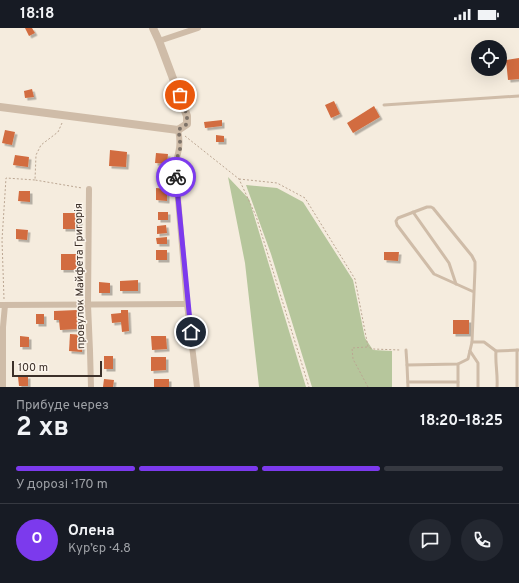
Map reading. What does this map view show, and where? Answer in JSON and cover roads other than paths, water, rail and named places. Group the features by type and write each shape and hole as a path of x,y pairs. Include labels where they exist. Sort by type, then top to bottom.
{"street":[{"path":"0,107 178,130 187,124 187,116 153,28"},
{"path":"159,41 198,28"},
{"path":"178,130 180,149 175,164 187,304 198,387"},
{"name":"провулок Майфета Григорія","path":"89,189 88,305 91,387"},
{"path":"3,387 2,305 187,304"}],"lane":[{"path":"384,105 519,96"},
{"path":"407,366 458,364 468,359 472,342 474,292 475,262 472,256 433,208 427,207 398,218 396,221 397,225 434,274 474,292"},
{"path":"413,212 449,263 456,284"},
{"path":"472,342 484,342 496,351 518,350 517,387"},
{"path":"406,350 408,387"},
{"path":"470,351 478,363 478,387"},
{"path":"496,351 495,363 498,380 497,387"},
{"path":"458,364 458,387"},
{"path":"408,382 458,382"}]}
